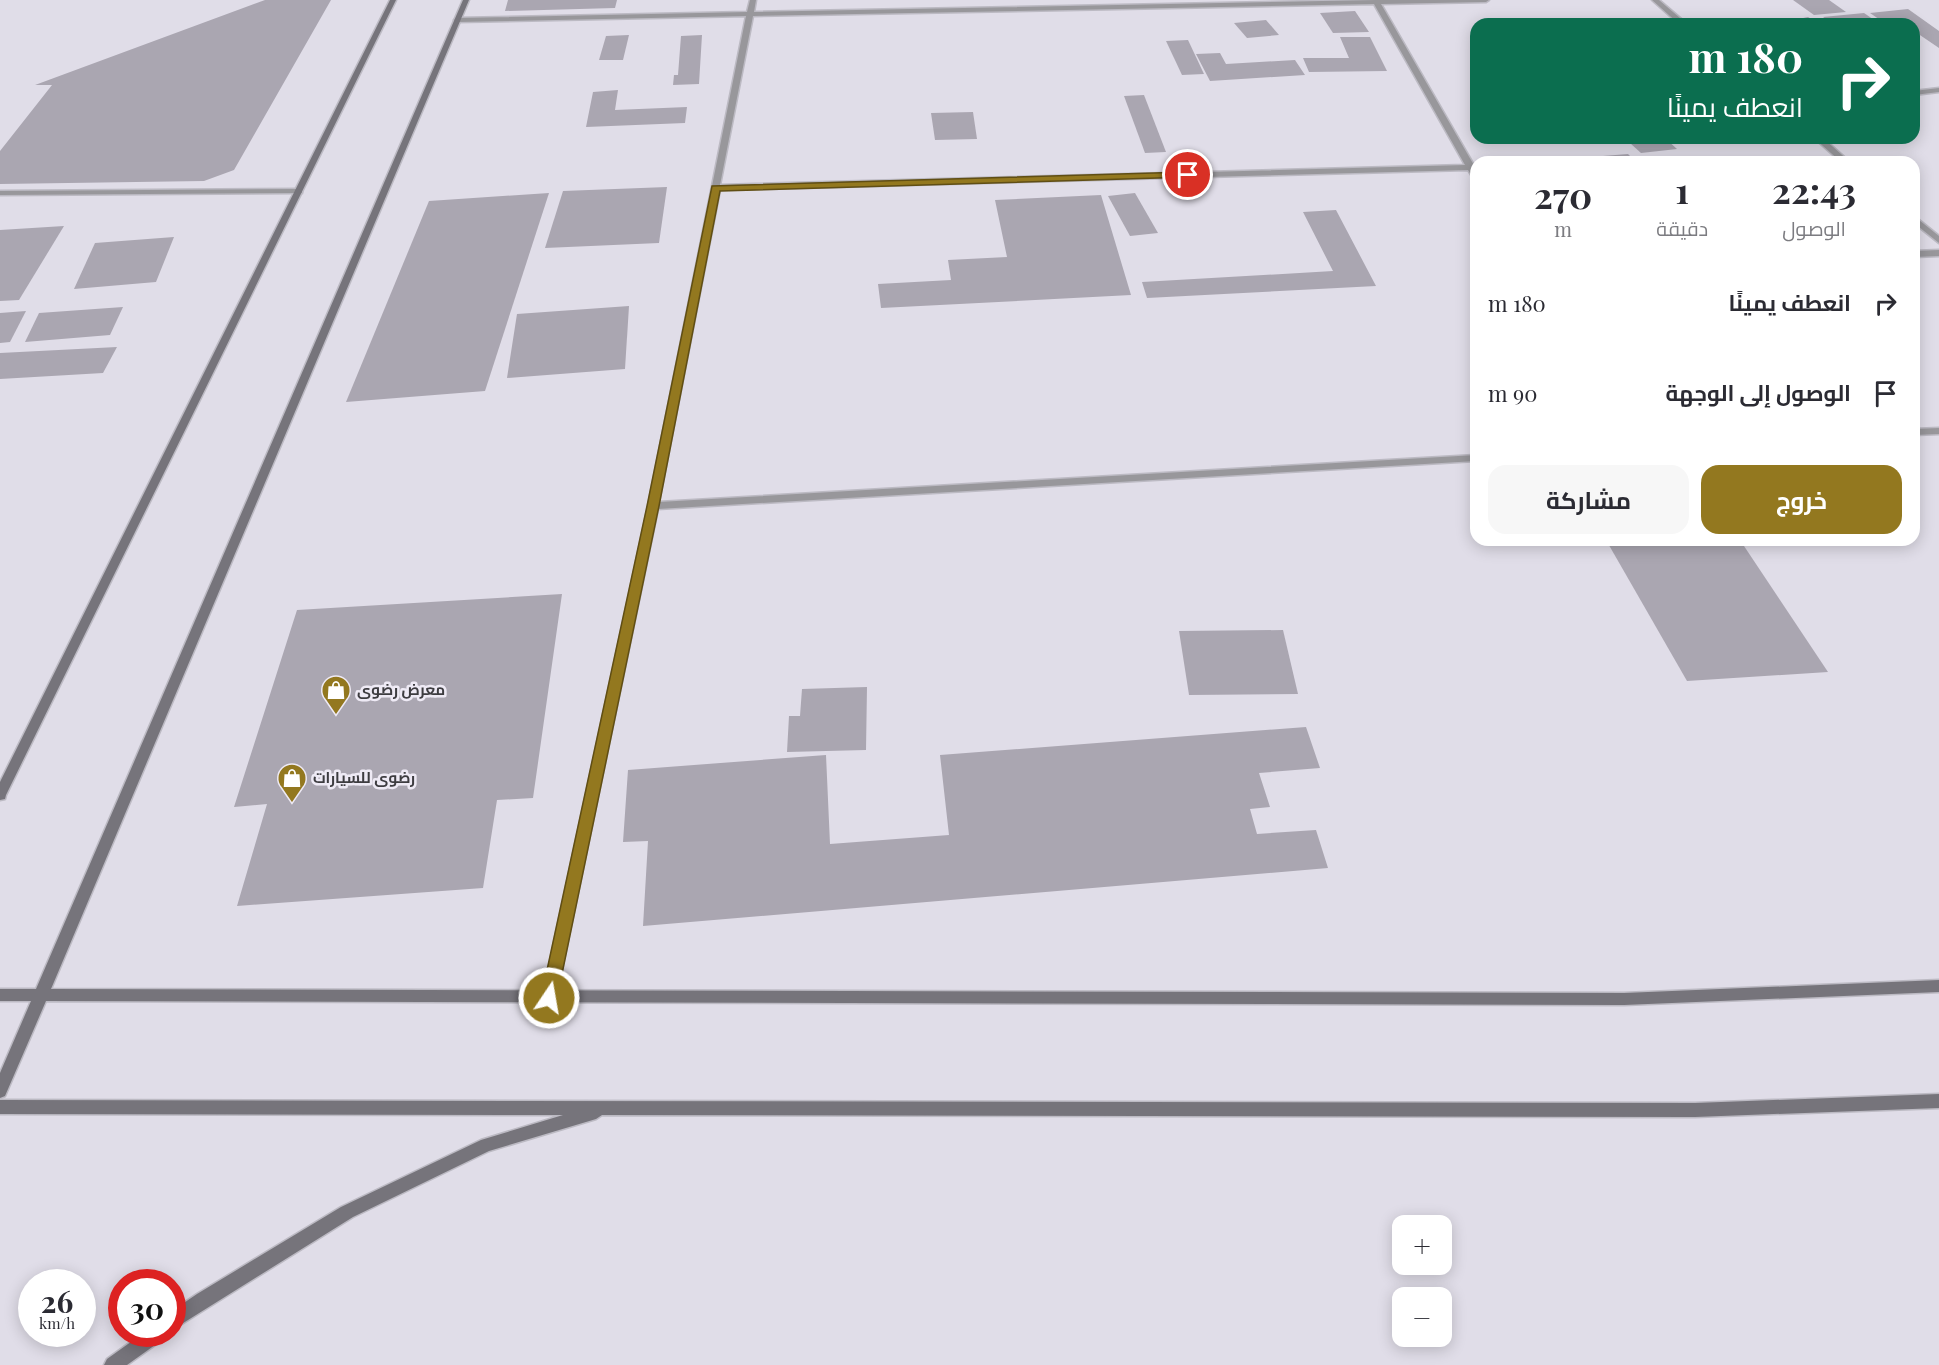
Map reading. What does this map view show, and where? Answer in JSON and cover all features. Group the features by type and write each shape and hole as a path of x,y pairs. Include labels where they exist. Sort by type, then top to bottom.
{"main road":[{"path":"0,795 393,0"},
{"path":"0,1091 466,0"},
{"path":"0,995 1624,999 1939,986"},
{"path":"0,1107 1695,1110 1939,1101"},
{"path":"186,1312 348,1212 486,1144 609,1108"},
{"path":"113,1365 138,1347"}],"street":[{"path":"549,998 653,506 753,0"},
{"path":"458,20 1486,0"},
{"path":"1655,0 1676,18"},
{"path":"1376,2 1470,165"},
{"path":"1920,92 1939,90"},
{"path":"1825,144 1839,156"},
{"path":"716,188 1470,167"},
{"path":"0,193 299,191"},
{"path":"1920,224 1939,240"},
{"path":"1920,254 1939,253"},
{"path":"1920,432 1939,431"},
{"path":"653,506 1470,458"}],"building":[{"path":"265,0 331,0 234,170 204,181 0,184 0,151 52,85 35,85"},
{"path":"508,0 617,0 615,8 505,11"},
{"path":"1793,0 1829,0 1846,12 1814,15"},
{"path":"1908,9 1939,31 1939,48 1920,35 1920,18 1877,18 1870,13"},
{"path":"1355,11 1369,32 1333,33 1320,13"},
{"path":"1864,13 1871,18 1824,18"},
{"path":"1266,20 1279,35 1247,38 1234,23"},
{"path":"629,35 623,60 599,60 606,36"},
{"path":"702,35 699,84 673,85 674,75 678,75 681,36"},
{"path":"1340,37 1370,37 1387,71 1309,72 1303,58 1349,58"},
{"path":"1188,40 1204,74 1182,75 1166,41"},
{"path":"1220,53 1226,64 1295,60 1305,75 1210,81 1196,54"},
{"path":"618,90 615,110 687,107 685,123 586,127 593,92"},
{"path":"1144,95 1166,152 1145,153 1124,96"},
{"path":"973,112 977,139 935,140 931,113"},
{"path":"1631,144 1672,144 1677,149 1641,153"},
{"path":"1628,154 1630,156 1603,156"},
{"path":"667,187 659,243 545,248 563,191"},
{"path":"549,193 485,391 346,402 429,201"},
{"path":"1135,193 1158,233 1130,236 1108,196"},
{"path":"1101,195 1131,295 881,308 878,284 951,280 948,260 1007,257 995,200"},
{"path":"1336,210 1376,286 1147,298 1142,282 1333,271 1303,212"},
{"path":"64,226 19,300 0,301 0,230"},
{"path":"174,237 156,282 74,289 95,243"},
{"path":"629,306 625,369 507,378 517,314"},
{"path":"123,307 110,335 25,342 39,313"},
{"path":"26,311 10,342 0,343 0,313"},
{"path":"117,347 103,373 0,379 0,353"},
{"path":"1609,546 1744,546 1828,672 1687,681"},
{"path":"562,594 533,798 497,800 483,888 237,906 267,804 234,807 297,610"},
{"path":"1283,630 1298,694 1189,695 1179,631"},
{"path":"867,687 866,750 787,752 789,716 800,716 802,689"},
{"path":"1306,727 1320,768 1259,773 1270,807 1250,809 1257,834 1316,830 1328,868 643,926 648,841 623,842 628,770 826,755 830,844 949,835 940,755"}],"place":[{"name":"معرض رضوى","path":"336,716"},
{"name":"رضوى للسيارات","path":"292,804"}],"route":[{"path":"549,998 653,506 716,188 1188,175"}]}
